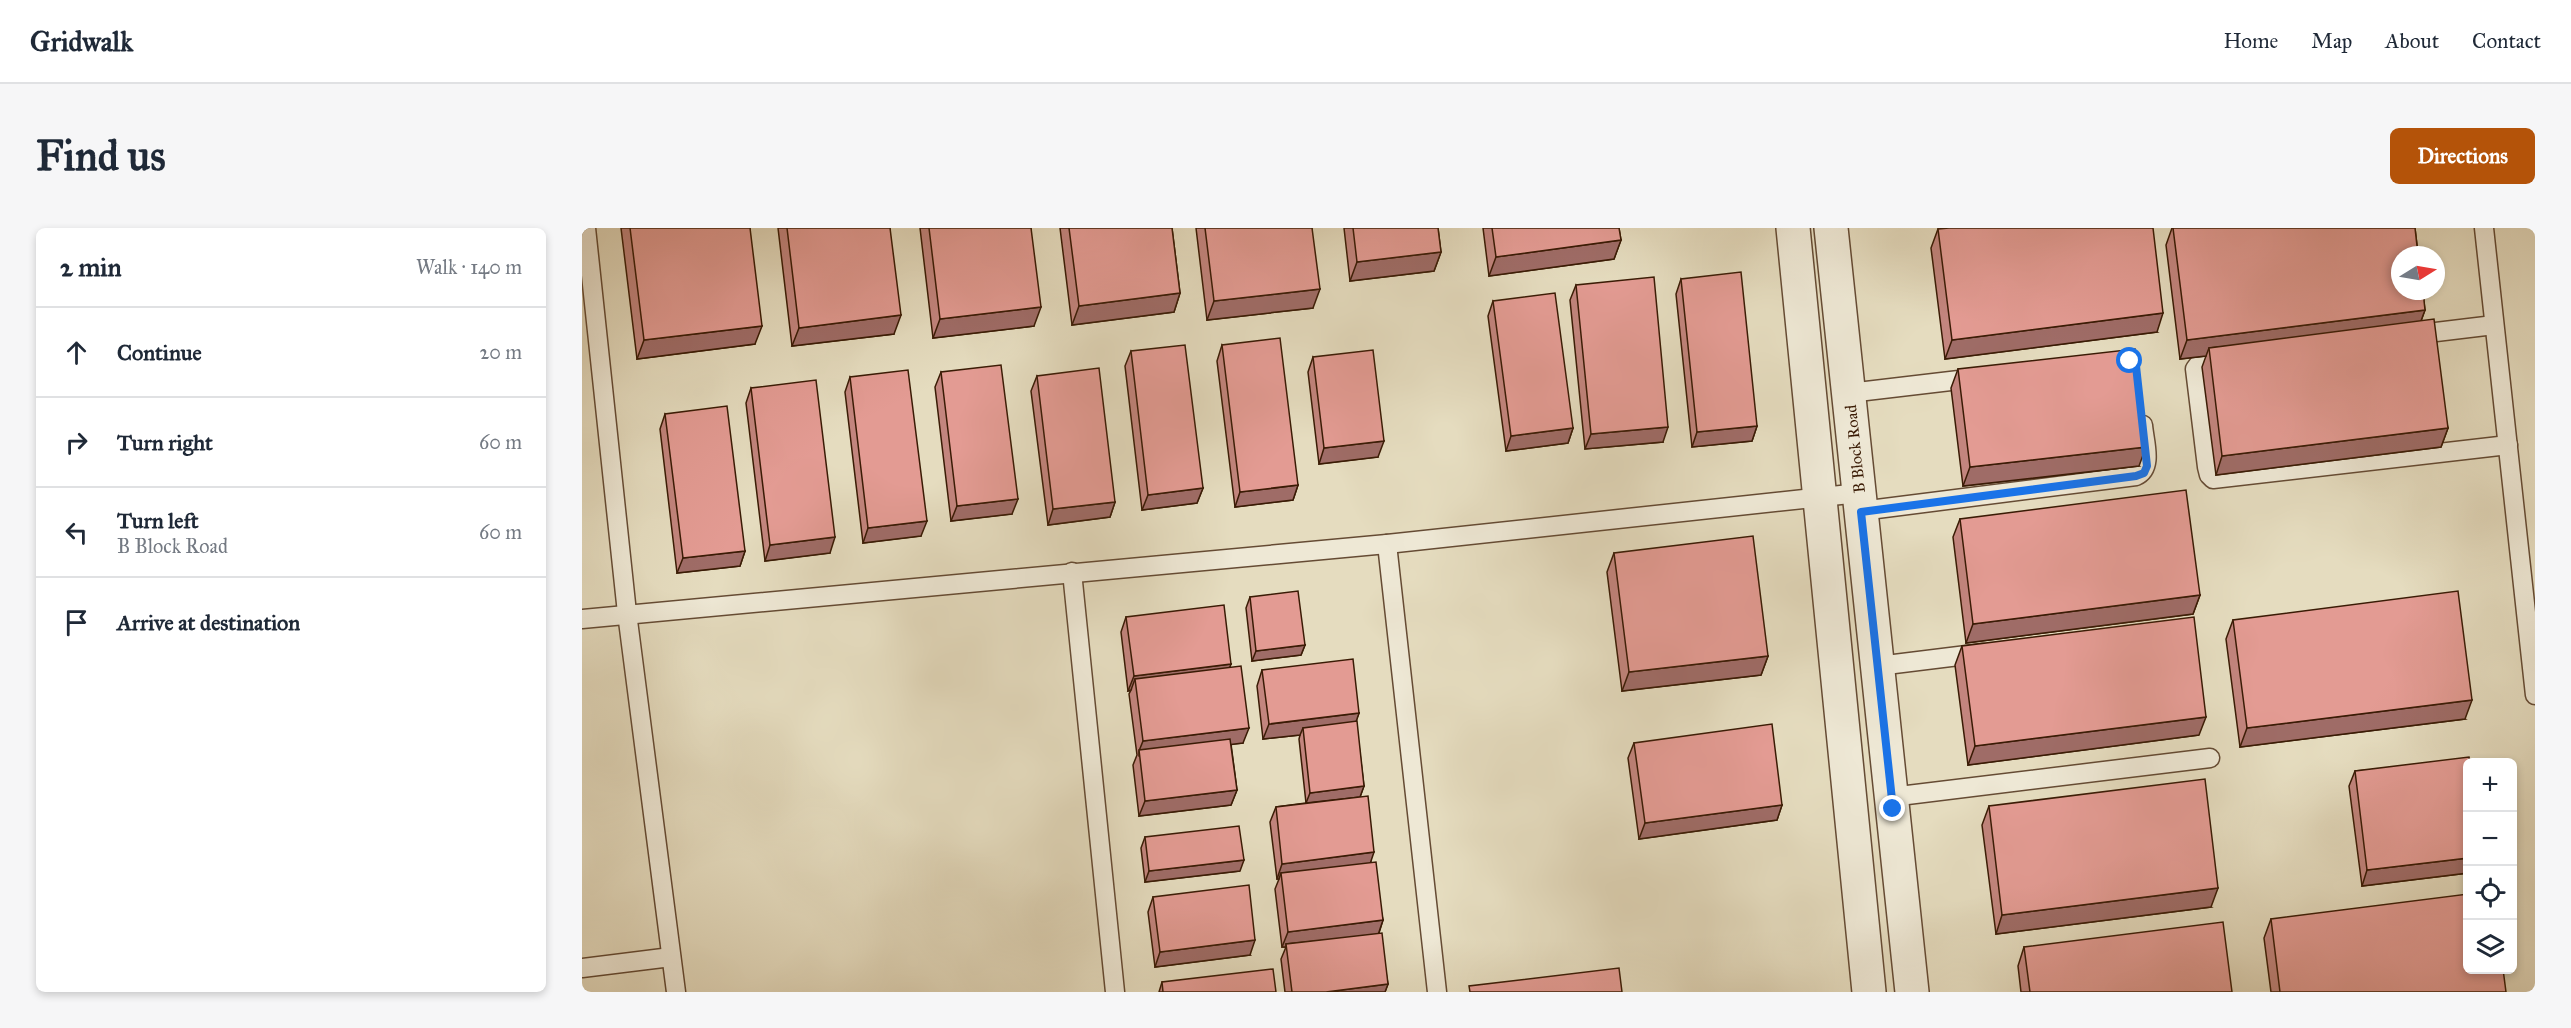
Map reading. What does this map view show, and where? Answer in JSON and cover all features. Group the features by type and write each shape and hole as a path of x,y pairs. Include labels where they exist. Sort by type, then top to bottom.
{"street":[{"path":"1793,228 1869,992"},
{"name":"B Block Road","path":"1832,228 1912,992"}],"lane":[{"path":"586,228 627,613 676,992"},
{"path":"2484,228 2535,696"},
{"path":"2393,337 2494,325"},
{"path":"2238,356 2201,361 2195,369 2207,467 2213,479 2508,445"},
{"path":"1849,393 1990,376"},
{"path":"582,619 1387,544 1821,497 1860,502 2136,476 2144,473 2147,466 2141,411"},
{"path":"1387,544 1437,992"},
{"path":"1072,572 1115,992"},
{"path":"1878,666 1999,651"},
{"path":"1892,797 2210,758"},
{"path":"582,968 671,957"}],"building":[{"path":"630,228 750,228 762,326 644,340"},
{"path":"787,228 890,228 901,315 799,328"},
{"path":"929,228 1031,228 1041,307 940,319"},
{"path":"1069,228 1172,228 1180,293 1079,306"},
{"path":"1205,228 1312,228 1320,289 1214,301"},
{"path":"1353,228 1438,228 1441,252 1357,262"},
{"path":"1492,228 1619,228 1621,240 1496,257"},
{"path":"2153,228 2163,313 1952,340 1938,229"},
{"path":"2173,228 2415,228 2417,246 2391,246 2391,300 2424,300 2425,310 2187,340"},
{"path":"1741,272 1757,426 1697,432 1681,279"},
{"path":"1654,277 1668,427 1591,434 1576,285"},
{"path":"1555,293 1573,428 1511,436 1493,301"},
{"path":"2434,319 2448,428 2222,456 2209,348"},
{"path":"1280,338 1298,485 1240,492 1222,345"},
{"path":"1185,345 1203,488 1148,495 1131,351"},
{"path":"2135,349 2146,447 1970,467 1958,369"},
{"path":"1373,350 1384,441 1324,448 1313,357"},
{"path":"1001,365 1018,499 957,506 941,372"},
{"path":"1099,368 1115,502 1053,509 1037,376"},
{"path":"908,370 927,521 868,528 850,377"},
{"path":"816,380 835,537 770,545 751,388"},
{"path":"727,406 745,551 683,558 665,414"},
{"path":"2186,490 2200,595 1973,624 1960,519"},
{"path":"1753,536 1768,656 1629,672 1614,553"},
{"path":"1298,591 1305,645 1256,651 1250,597"},
{"path":"2458,591 2472,700 2247,728 2233,620"},
{"path":"1224,605 1231,664 1134,676 1126,617"},
{"path":"2194,617 2206,717 1975,746 1962,646"},
{"path":"1353,659 1359,713 1269,724 1262,670"},
{"path":"1241,666 1249,728 1143,741 1135,679"},
{"path":"1357,721 1364,786 1310,793 1303,728"},
{"path":"1772,724 1782,805 1645,823 1634,743"},
{"path":"1230,739 1237,790 1145,801 1139,750"},
{"path":"2469,757 2463,758 2463,859 2367,870 2355,771"},
{"path":"2205,779 2218,888 2002,915 1989,806"},
{"path":"1368,796 1374,852 1282,864 1276,807"},
{"path":"1239,826 1244,860 1149,871 1145,837"},
{"path":"1376,862 1383,920 1288,932 1281,873"},
{"path":"1249,885 1255,940 1160,952 1153,897"},
{"path":"2463,895 2463,974 2504,974 2506,992 2280,992 2271,919"},
{"path":"2223,922 2232,992 2030,992 2024,947"},
{"path":"1382,933 1388,984 1326,992 1292,992 1286,944"},
{"path":"1619,968 1622,992 1470,992 1469,986"},
{"path":"1273,969 1276,992 1163,992 1162,982"}],"route":[{"path":"1893,809 1861,512 2136,476 2144,473 2147,466 2136,366 2130,361"}]}
